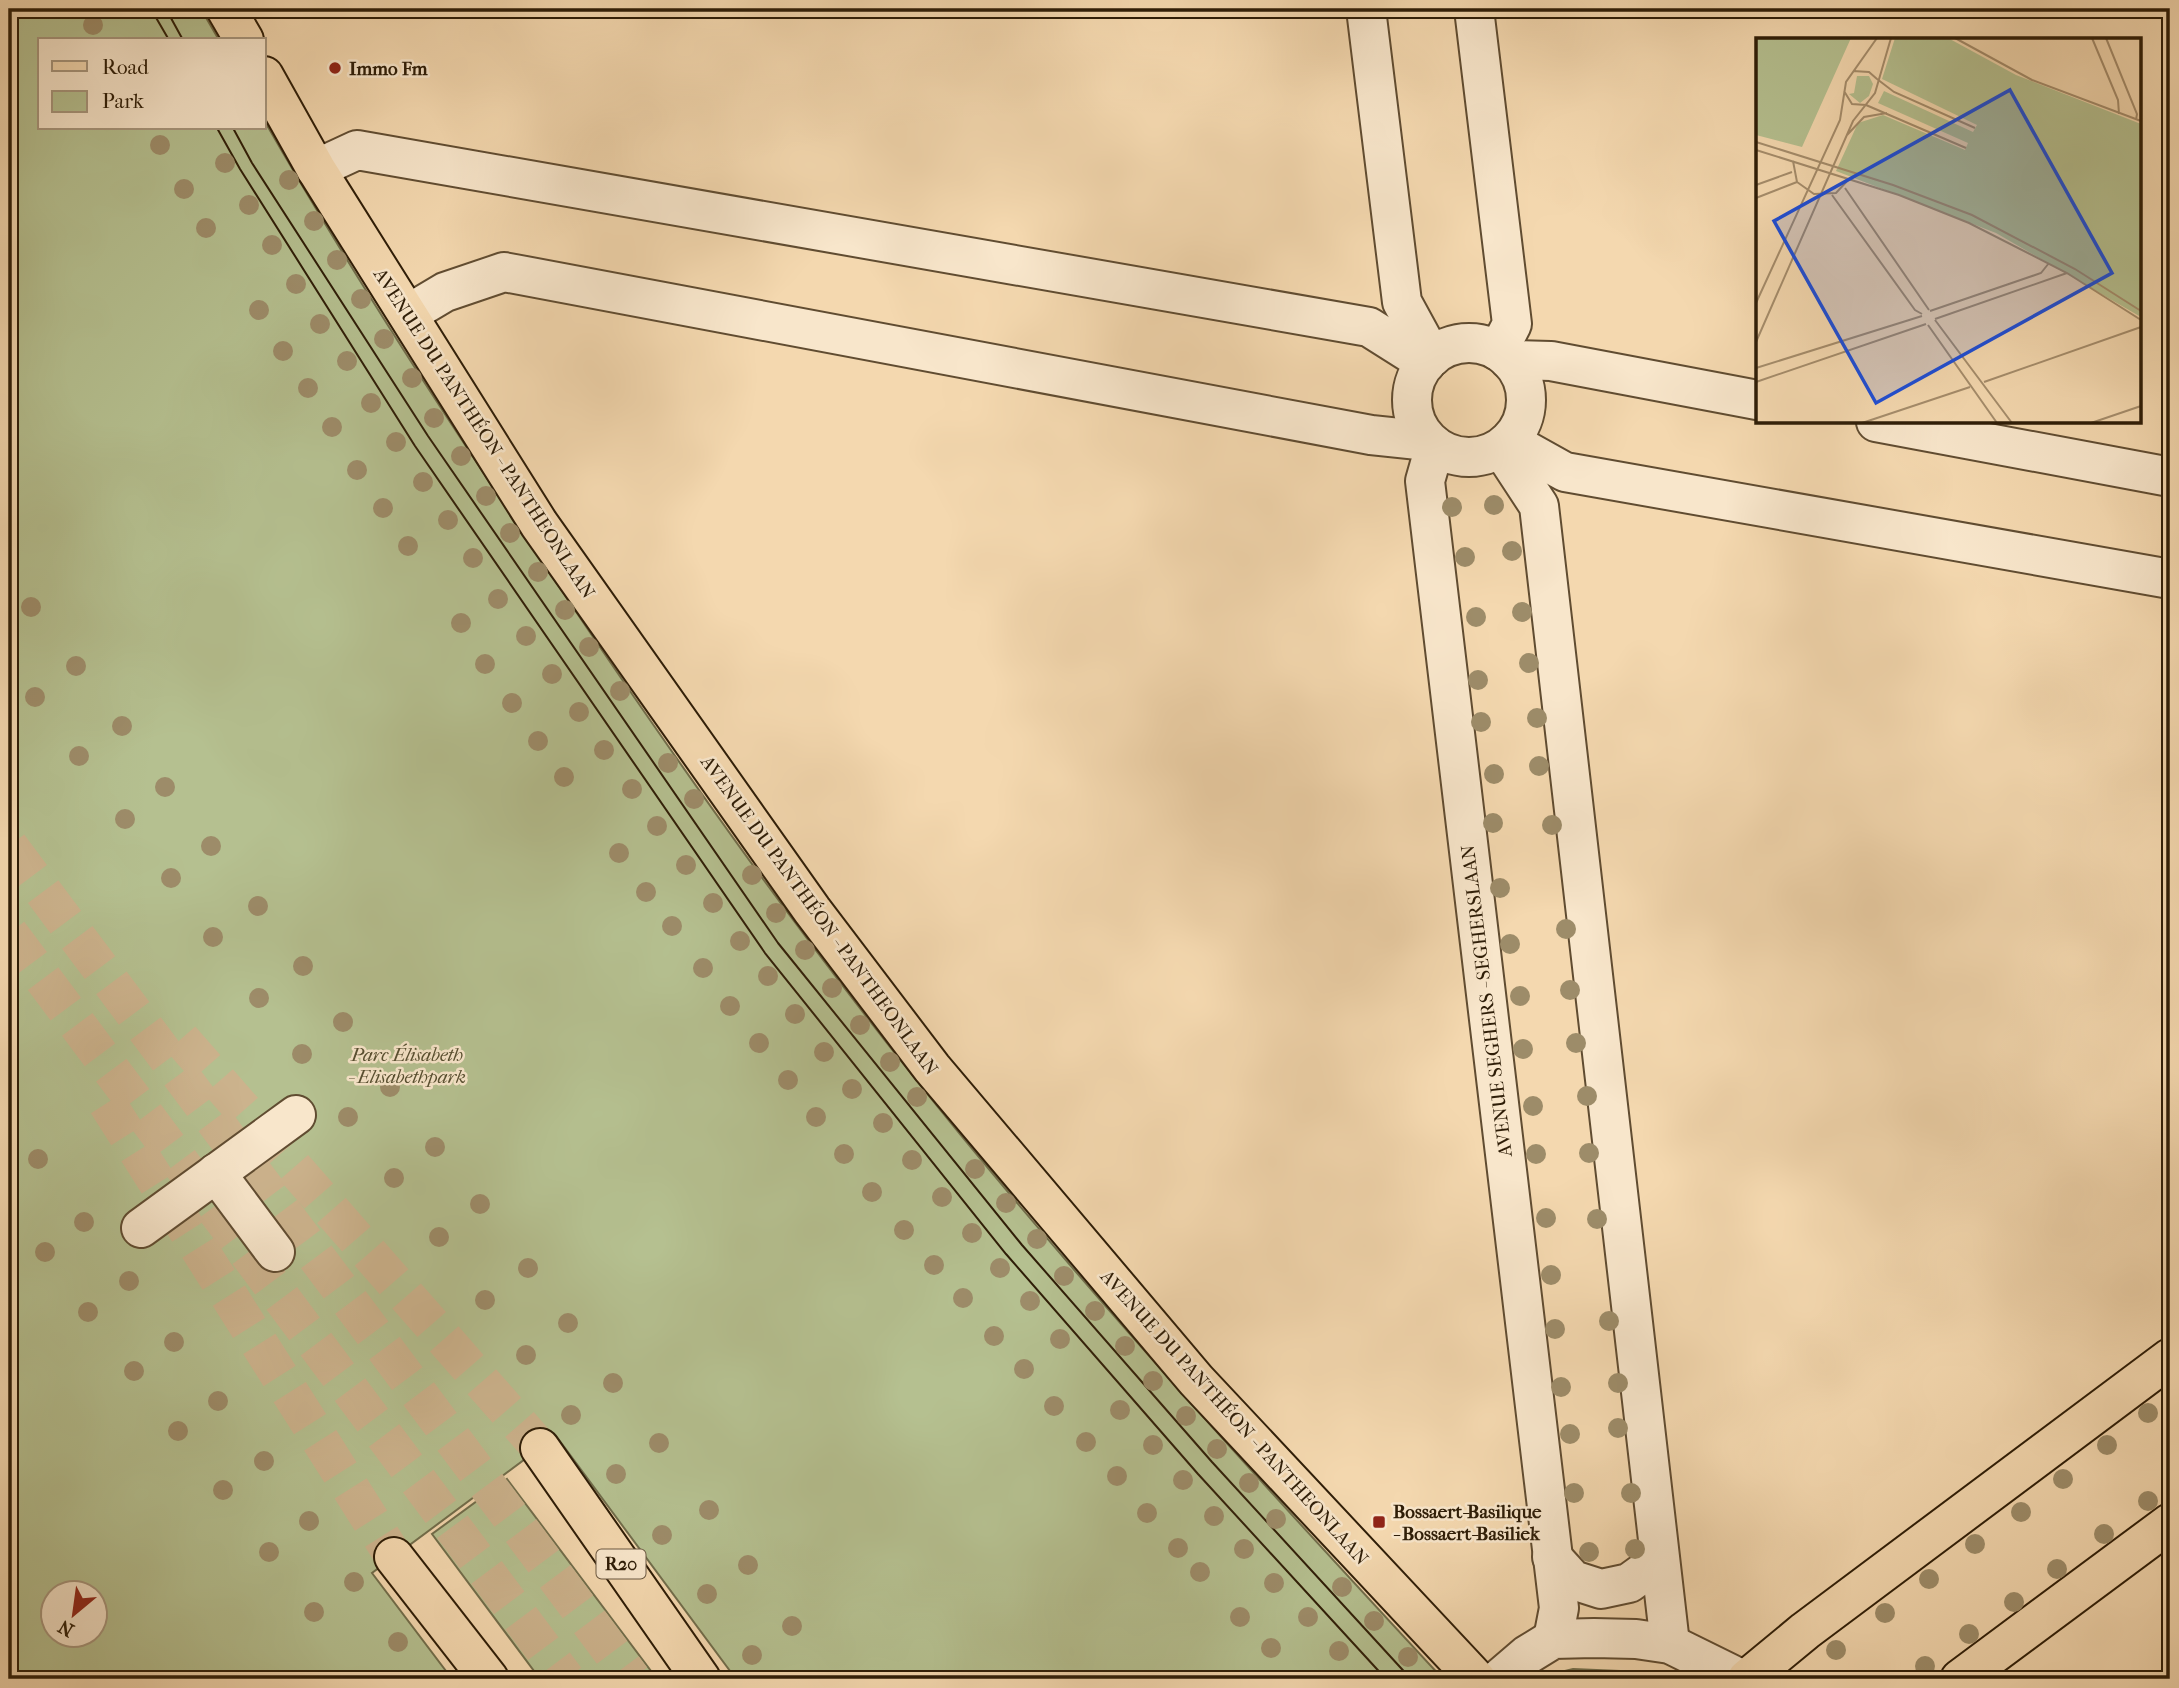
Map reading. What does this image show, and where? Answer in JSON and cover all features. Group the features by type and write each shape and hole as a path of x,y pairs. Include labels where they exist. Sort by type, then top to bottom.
{"main road":[{"path":"226,9 243,38"},
{"name":"AVENUE DU PANTHÉON - PANTHEONLAAN","path":"266,80 316,169 540,524 812,910 932,1068 1196,1380 1476,1679"},
{"path":"1747,1679 1805,1631 2170,1358"},
{"name":"R20","path":"540,1448 701,1679"},
{"path":"1961,1679 2170,1523"},
{"path":"394,1557 489,1679"}],"street":[{"path":"1366,9 1402,302 1429,360"},
{"path":"408,314 445,292 504,272 1357,433 1432,443 1460,457 1474,457 1505,444 1519,429 1526,401 1524,386 1504,356 1512,324 1475,9"},
{"path":"316,169 357,150 371,152 1369,327 1429,360"},
{"path":"1432,443 1416,423 1412,402 1415,381 1429,360 1457,344 1485,346 1504,356 1551,361 1756,400"},
{"path":"1887,424 2170,477"},
{"name":"AVENUE SEGHERS - SEGHERSLAAN","path":"1432,443 1425,481 1559,1608 1553,1639"},
{"path":"1505,444 1564,472 2170,579"},
{"path":"1505,444 1539,506 1670,1644"},
{"path":"141,1228 296,1115"},
{"path":"216,1173 275,1252"},
{"path":"1552,1557 1573,1580 1601,1589 1629,1583 1647,1570 1658,1546"},
{"path":"1499,1679 1527,1655 1553,1639 1636,1639 1670,1644 1741,1679"}],"green space":[{"name":"Parc Élisabeth - Elisabethpark","path":"9,9 201,9 218,38 38,38 38,130 266,130 266,123 402,347 548,570 696,786 851,997 960,1134 1077,1273 1258,1478 1443,1679 736,1679 556,1436 372,1573 452,1679 9,1679"},
{"path":"507,1479 657,1679 540,1679 432,1534"},
{"path":"1573,1669 1644,1672 1673,1678 1554,1679 1561,1672"}],"tunnel":[{"path":"9,846 632,1679"},
{"path":"9,933 566,1679"},
{"path":"181,1039 540,1448"},
{"path":"107,1103 394,1557"}],"tram line":[{"path":"151,9 168,38"},
{"path":"166,9 182,38"},
{"path":"218,130 415,446 765,953 1006,1254 1198,1474 1386,1679"},
{"path":"234,130 252,163 428,436 778,943 1022,1245 1212,1462 1411,1679"}],"place":[{"name":"Immo Fm","path":"335,68"},
{"name":"Bossaert-Basilique - Bossaert-Basiliek","path":"1379,1522"}]}
